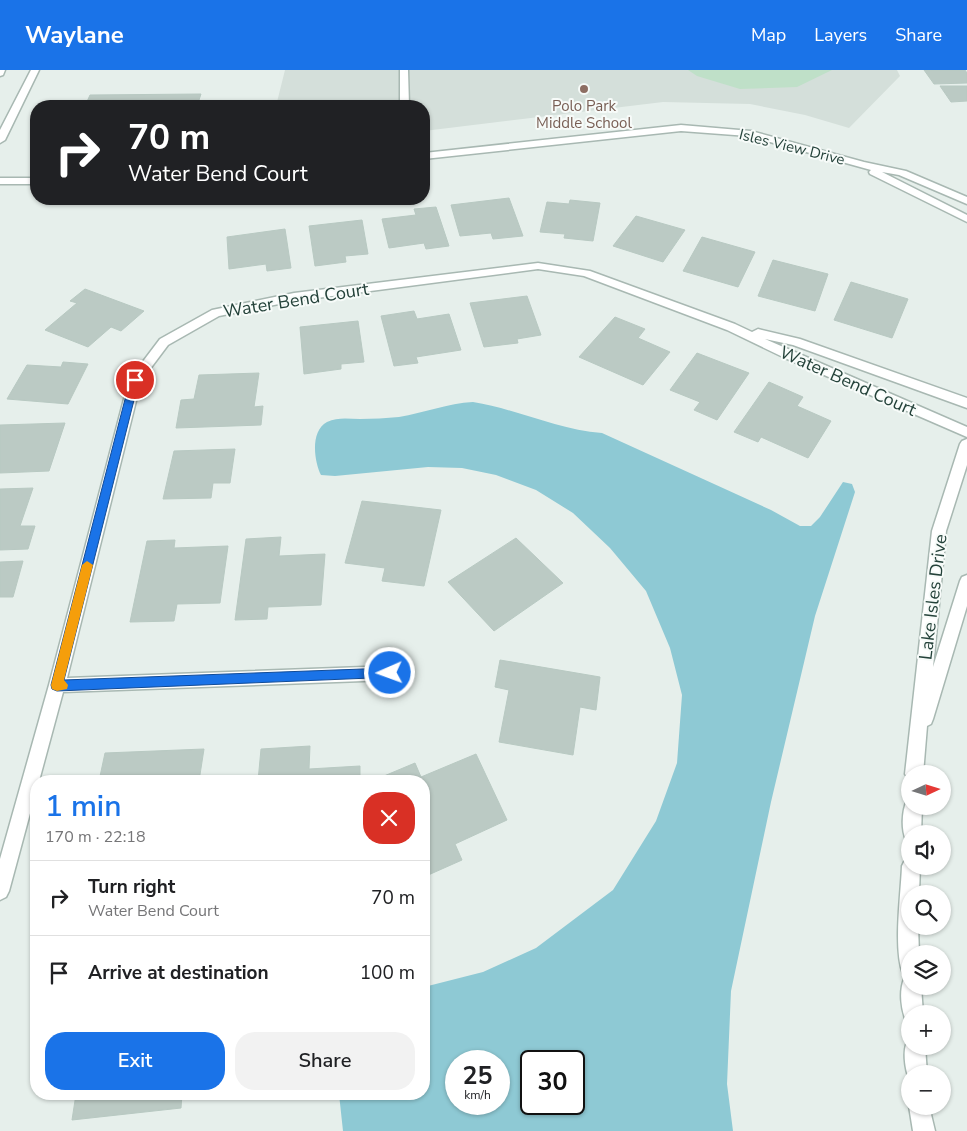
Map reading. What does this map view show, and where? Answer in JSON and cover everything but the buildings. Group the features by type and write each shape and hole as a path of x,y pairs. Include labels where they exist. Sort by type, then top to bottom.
{"street":[{"path":"0,140 35,70"},
{"path":"404,70 405,100"},
{"name":"Isles View Drive","path":"430,155 681,128 748,133 810,148 862,165 902,173 967,201"},
{"name":"Isles View Drive","path":"862,165 902,188 967,219"},
{"path":"0,182 30,181"},
{"name":"Water Bend Court","path":"32,775 135,380 164,342 216,313 294,297 538,266 586,273 731,327 790,356 967,432"},
{"name":"Water Bend Court","path":"731,327 796,342 967,403"},
{"name":"Lake Isles Drive","path":"914,765 939,531 967,444"},
{"name":"Lake Isles Drive","path":"915,754 967,581"},
{"path":"57,685 390,673"},
{"name":"Water Bend Court","path":"0,891 30,783"},
{"path":"909,945 911,875"},
{"path":"921,1115 924,1131"}],"shaded area":[{"name":"Polo Park Middle School","path":"285,70 897,70 900,76 849,128 805,115 750,104 663,102 430,130 430,100 278,100"}],"green space":[{"path":"688,70 832,70 797,87 740,89 697,76"}],"water":[{"path":"473,402 506,409 569,428 602,433 771,510 800,526 811,526 820,517 843,482 852,484 855,492 815,616 771,802 731,991 727,1084 733,1131 343,1131 340,1100 430,1100 430,985 483,972 536,948 613,890 656,821 677,763 682,695 670,648 646,591 610,548 573,513 536,490 496,475 462,468 428,467 335,476 321,475 315,447 318,432 327,422 339,419 399,417 445,406"}],"slow traffic":[{"path":"62,685 57,685 87,565"}],"place":[{"name":"Polo Park Middle School","path":"584,89"}],"route":[{"path":"135,380 57,685 390,673"}]}
